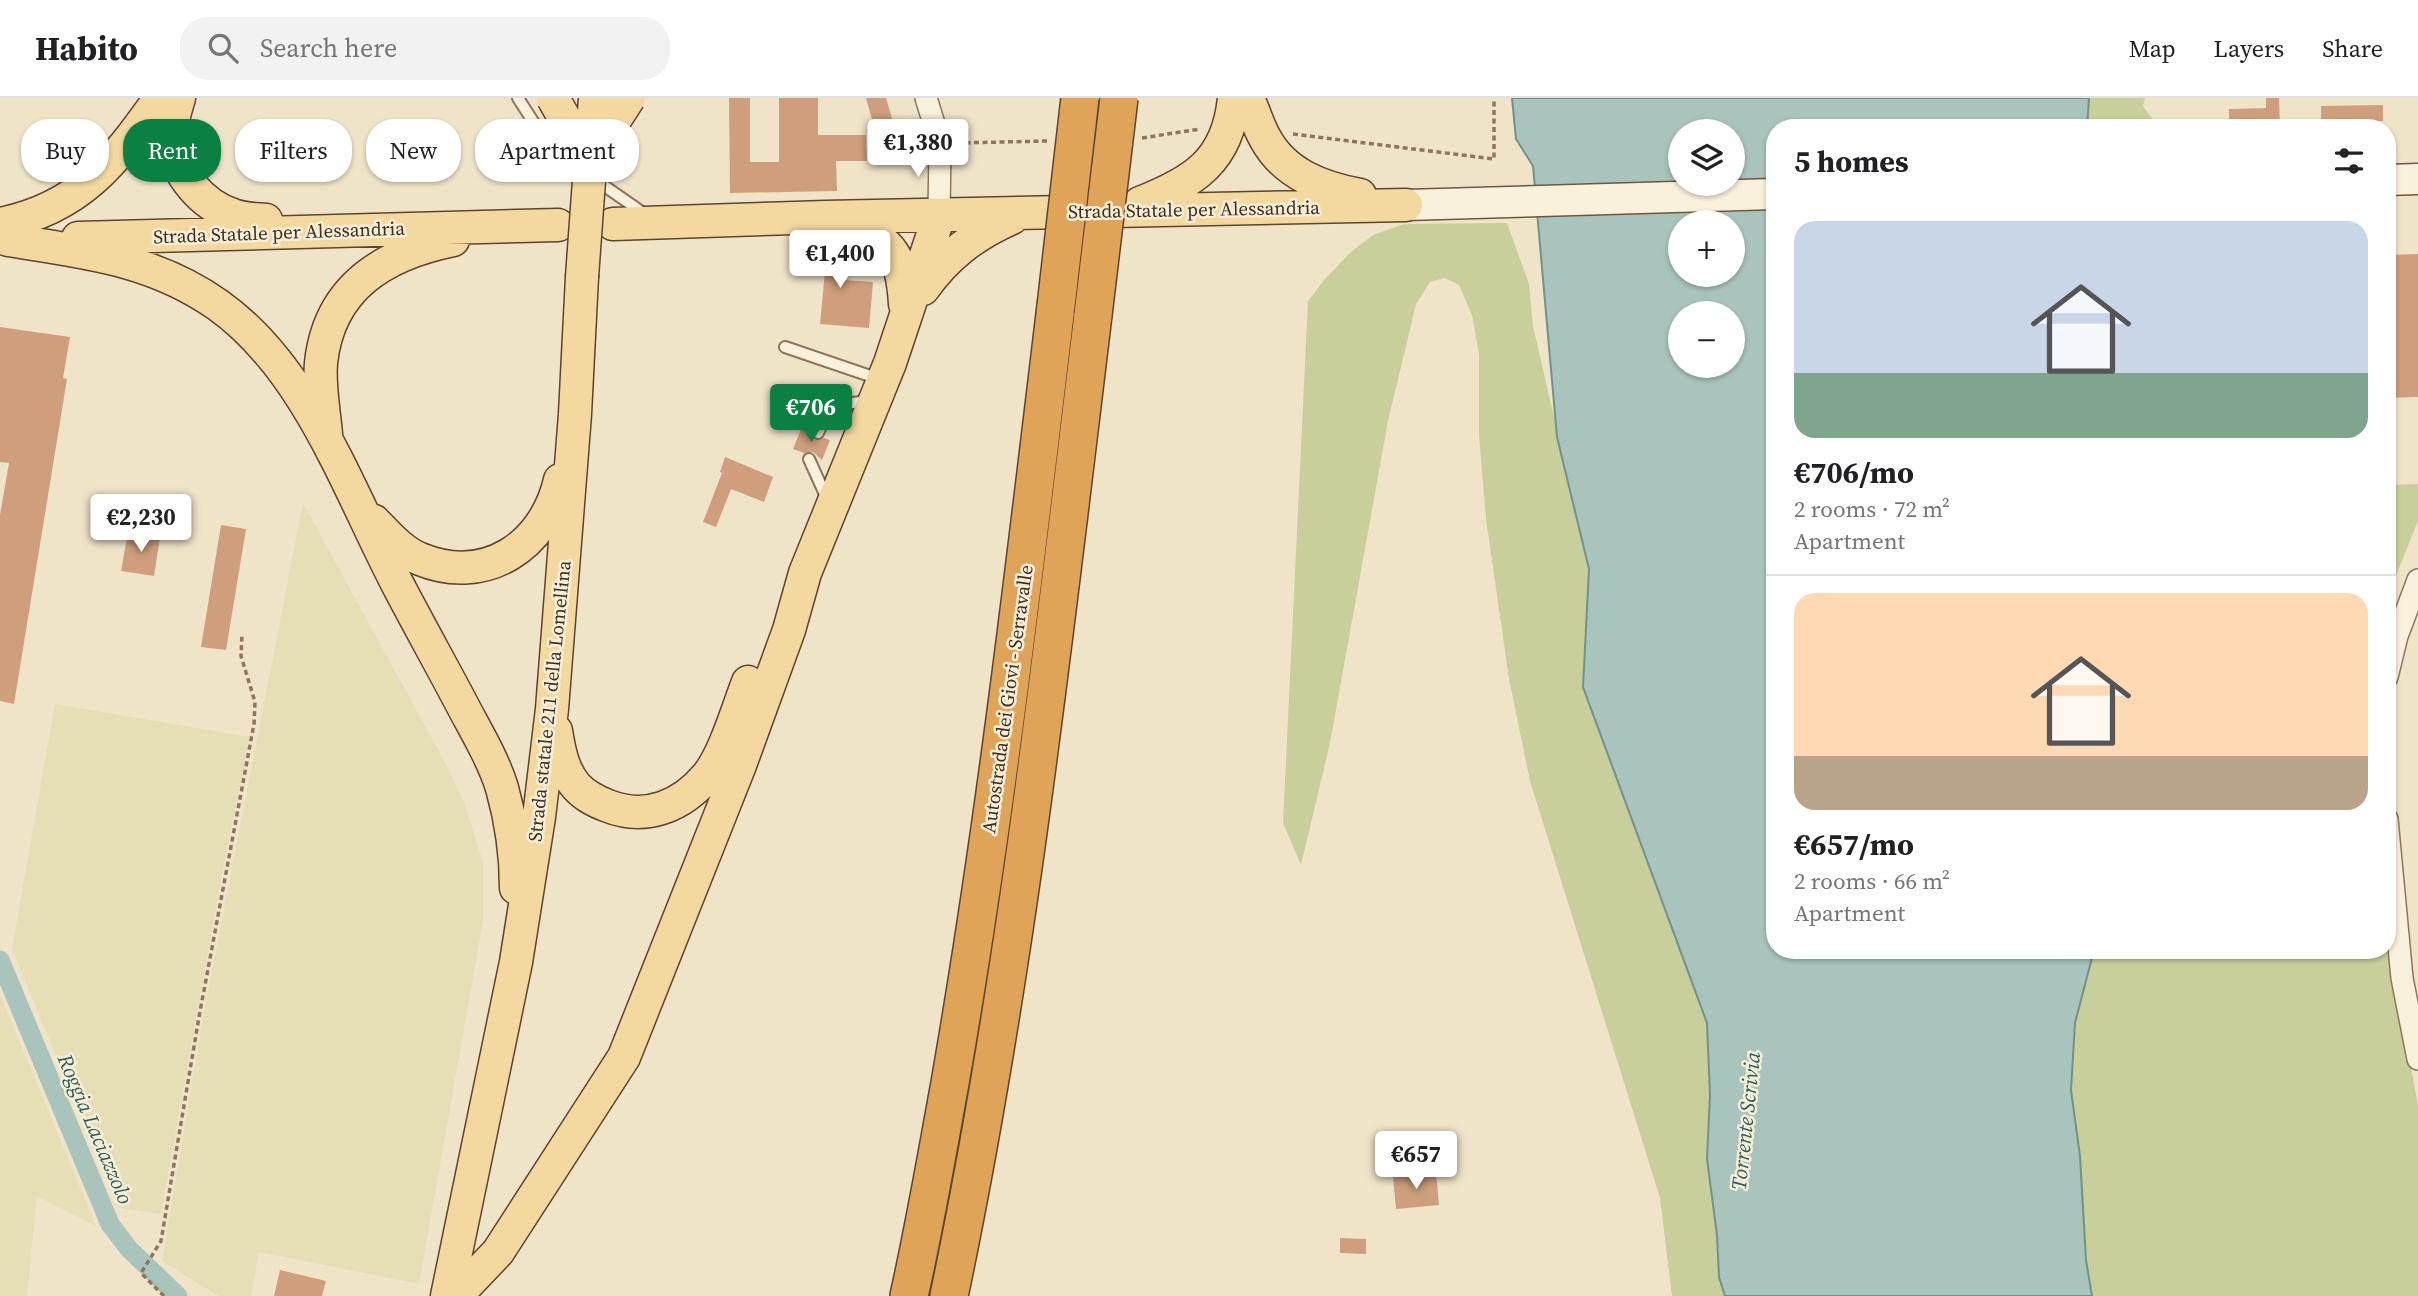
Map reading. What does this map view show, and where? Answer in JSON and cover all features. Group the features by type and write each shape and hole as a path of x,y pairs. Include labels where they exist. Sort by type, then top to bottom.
{"highway":[{"name":"Autostrada dei Giovi - Serravalle","path":"909,1296 920,1247 982,886 1027,550 1080,98"},
{"name":"Autostrada dei Giovi - Serravalle","path":"949,1296 990,1076 1021,884 1119,98"}],"main road":[{"path":"3,235 75,195 102,173 160,98"},
{"path":"179,98 172,121 172,142 177,161 196,191 212,205 233,216 365,229"},
{"path":"553,98 565,119"},
{"name":"Strada statale 211 della Lomellina","path":"593,119 595,98"},
{"path":"615,119 629,98"},
{"path":"1122,210 1187,182 1204,169 1218,153 1231,123 1234,98"},
{"path":"1248,98 1265,139 1280,159 1296,173 1336,191 1406,205"},
{"path":"2396,180 2418,179"},
{"name":"Strada statale 211 della Lomellina","path":"447,1296 516,962 539,817 552,709 575,414 588,182"},
{"name":"Strada Statale per Alessandria","path":"613,224 1766,194"},
{"path":"906,313 933,275 962,245 986,230 1024,214"},
{"path":"456,1296 498,1252 624,1056 740,765 789,630 805,573 879,390 939,216"},
{"path":"826,217 875,235 887,245 901,269 906,313"},
{"name":"Strada Statale per Alessandria","path":"3,235 558,225"},
{"path":"327,442 321,364 326,338 337,310 351,290 367,275 394,257 432,244 521,227"},
{"path":"3,235 132,262 179,281 218,305 251,333 279,366 327,442 398,585 486,750 502,787 512,831 516,875 516,962"},
{"path":"361,508 396,544 419,559 443,566 471,567 497,561 518,550 537,532 550,512 559,486 575,414"},
{"path":"552,709 565,767 575,784 589,798 621,811 648,812 672,806 695,790 710,773 761,650 805,573"}],"street":[{"path":"926,98 940,144 939,216"},
{"path":"2396,640 2418,580"},
{"path":"2396,882 2418,1059"}],"lane":[{"path":"518,98 550,148 657,222"},
{"path":"785,347 879,390"},
{"path":"818,433 830,406 879,390"},
{"path":"809,459 831,508"},
{"path":"899,1296 920,1247"},
{"path":"958,1252 959,1296"}],"path":[{"path":"1284,133 1494,159 1494,98"},
{"path":"164,1296 141,1273 161,1241 253,731 255,702 241,656 242,635"}],"shaded area":[{"path":"303,503 464,802 483,862 483,921 419,1284 259,1252 251,1296 219,1296 162,1261 206,1001"},
{"path":"55,704 250,737 226,853 161,1214 119,1208 12,949"},
{"path":"0,994 96,1226 37,1196 27,1296 0,1296"}],"green space":[{"path":"2089,98 2145,98 2143,106 2152,119 2088,119"},
{"path":"1507,223 1529,284 1533,326 1589,569 1583,687 1707,1023 1710,1095 1707,1159 1717,1235 1719,1277 1725,1296 1672,1296 1660,1198 1530,781 1509,679 1486,519 1479,436 1479,355 1472,315 1459,285 1445,278 1430,282 1416,304 1388,421 1330,743 1301,865 1283,823 1308,301 1351,252 1373,235 1404,224"},
{"path":"2418,484 2418,521 2396,576 2396,485"},
{"path":"2092,959 2392,959 2418,1106 2418,1296 2092,1296 2086,1260 2080,1156 2071,1090 2075,1023"}],"water":[{"name":"Torrente Scrivia","path":"1512,98 2089,98 2088,119 1766,119 1766,959 2092,959 2075,1023 2071,1090 2080,1156 2086,1260 2092,1296 1725,1296 1719,1277 1717,1235 1707,1159 1710,1095 1707,1023 1583,687 1589,569 1557,437 1533,166 1516,139"}],"building":[{"path":"729,98 750,98 750,162 779,162 779,98 818,98 818,135 866,135 867,161 836,161 837,191 730,193"},
{"path":"866,98 886,98 897,136 878,141"},
{"path":"2266,98 2279,98 2280,119 2229,119 2229,109 2266,108"},
{"path":"2383,105 2383,119 2321,119 2321,106"},
{"path":"843,248 844,280 873,282 869,328 820,324 825,271 806,271 805,249"},
{"path":"2418,254 2418,397 2396,398 2396,255"},
{"path":"0,327 70,337 63,378 67,379 14,704 0,701 0,515 9,463 0,462"},
{"path":"801,429 810,432 815,440 830,440 822,460 813,452 804,453 793,449"},
{"path":"725,457 773,477 764,502 731,489 716,527 703,522 722,473 720,472"},
{"path":"221,525 246,529 226,650 201,647"},
{"path":"128,532 160,537 154,576 121,571"},
{"path":"1436,1173 1439,1205 1396,1209 1393,1177"},
{"path":"1340,1238 1366,1239 1366,1254 1340,1253"},
{"path":"280,1270 326,1281 322,1296 274,1296"}],"waterway":[{"name":"Roggia Laciazzolo","path":"0,960 110,1224 129,1249 178,1296"}]}
